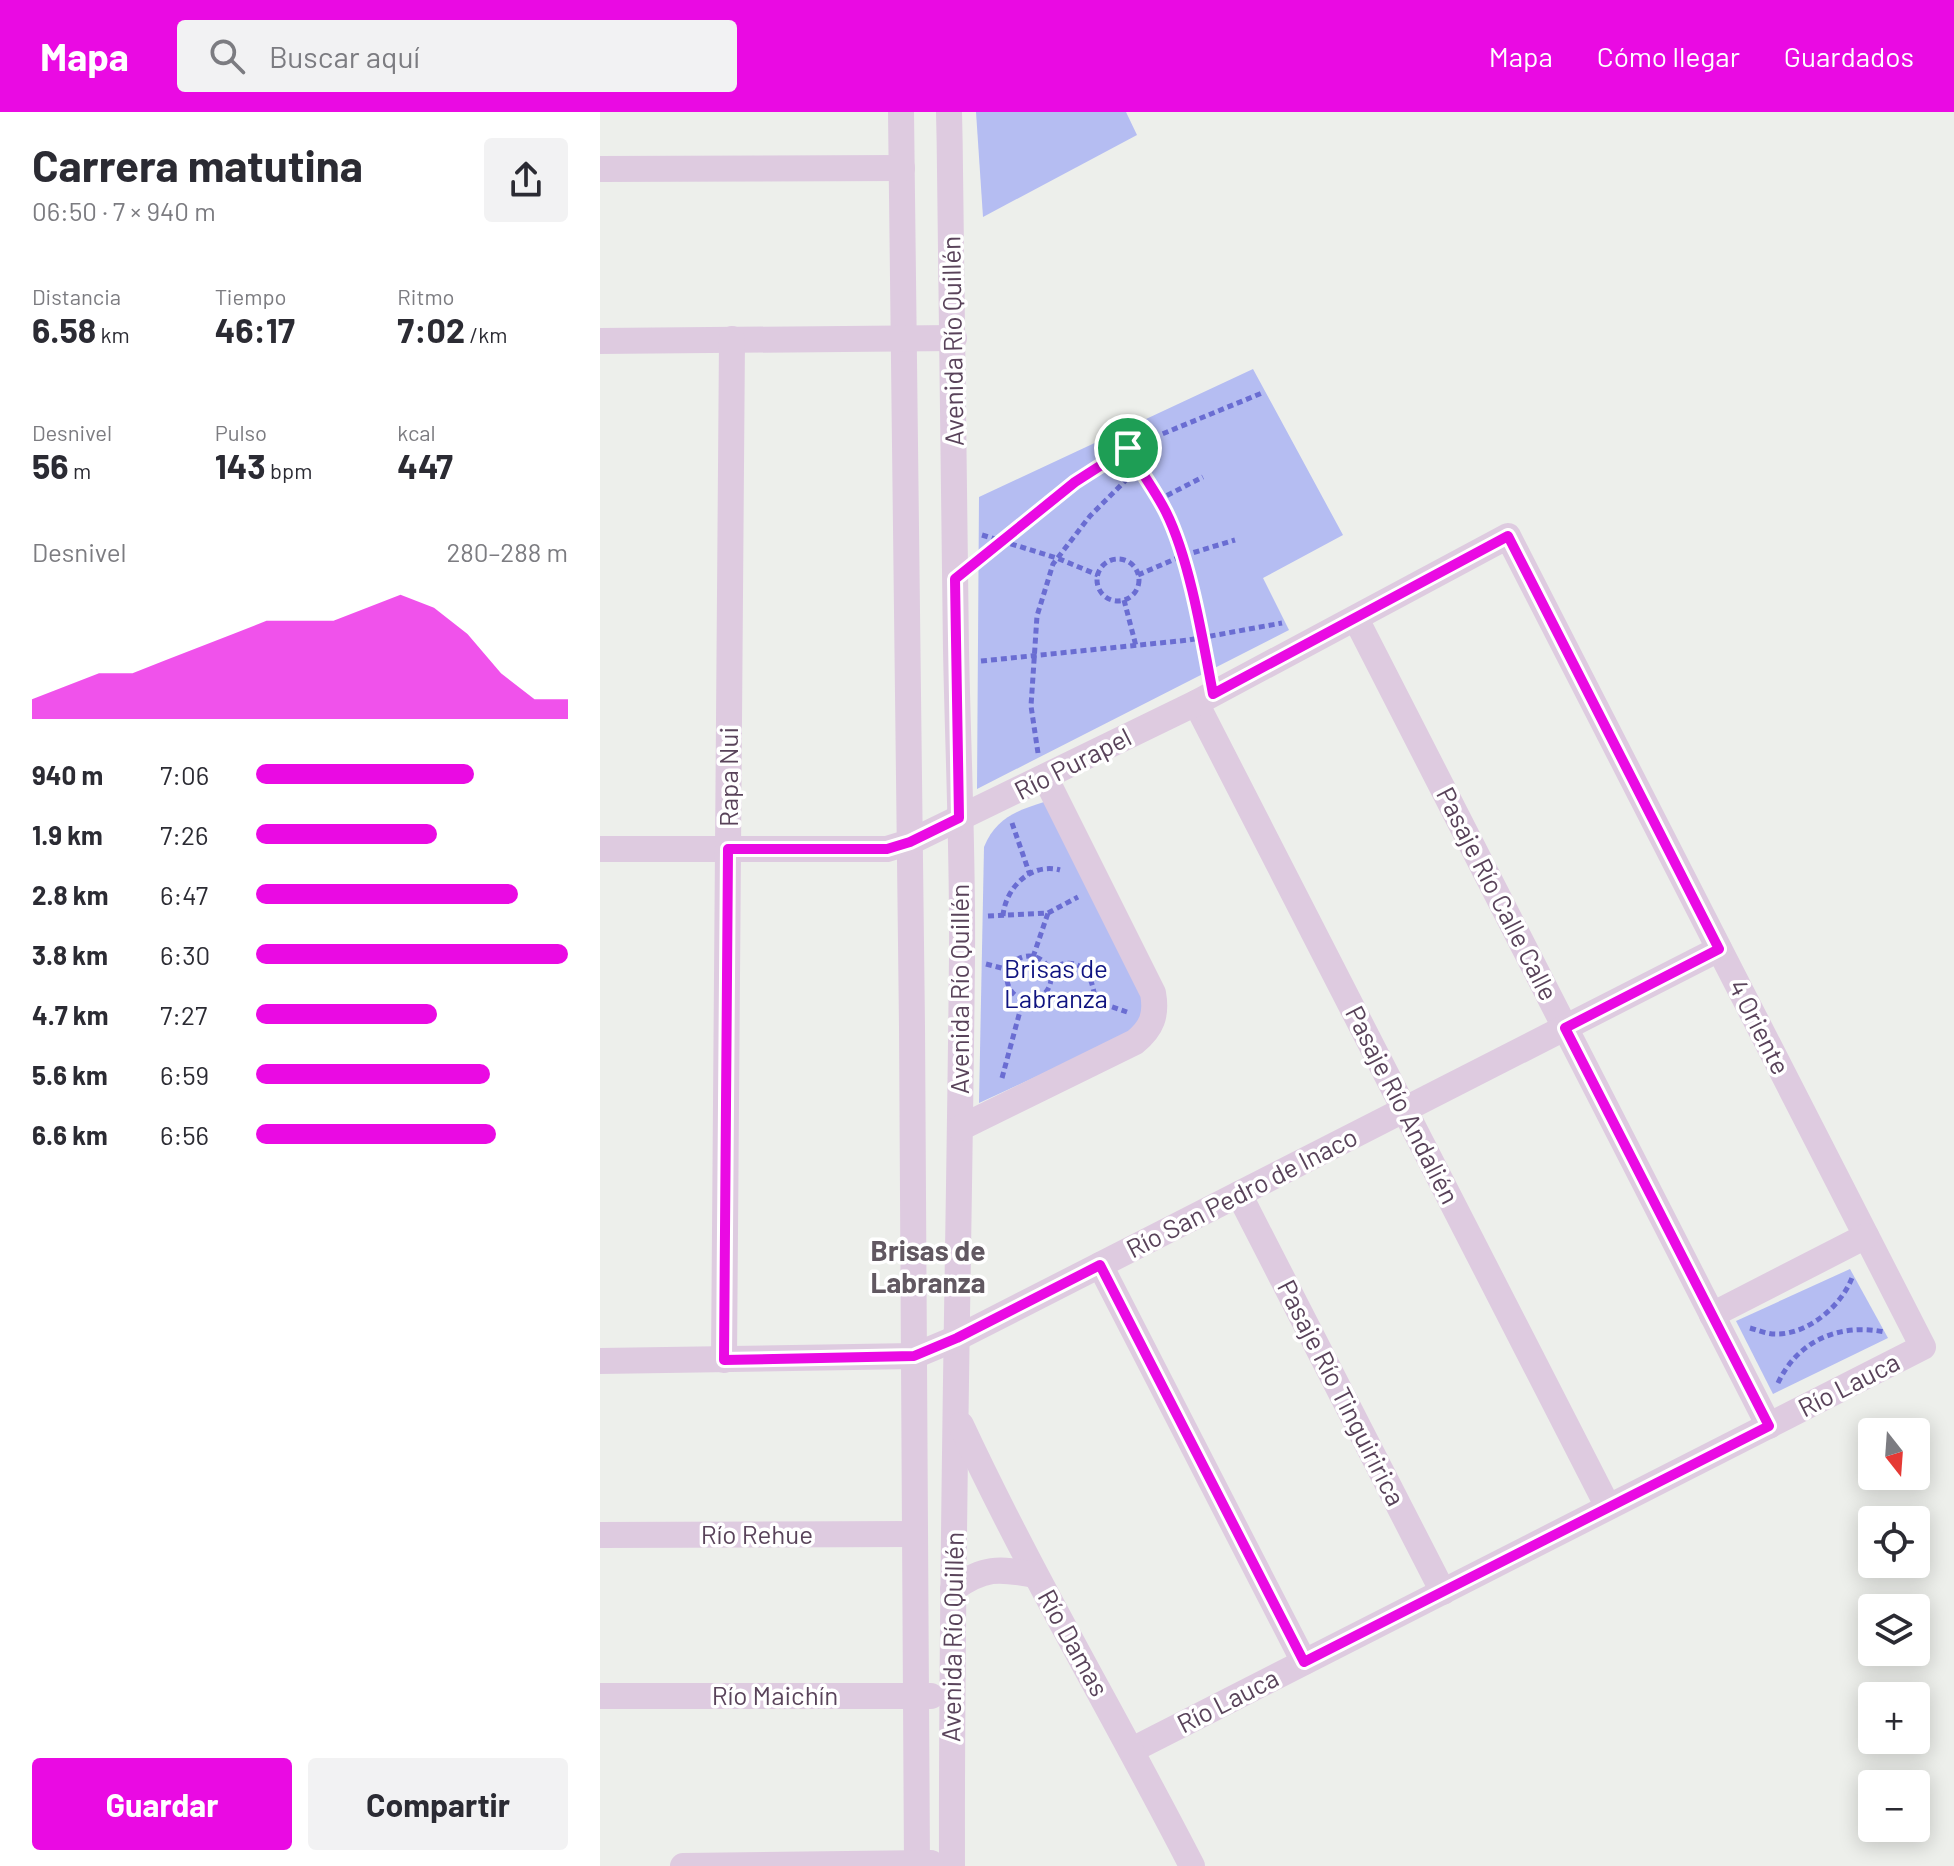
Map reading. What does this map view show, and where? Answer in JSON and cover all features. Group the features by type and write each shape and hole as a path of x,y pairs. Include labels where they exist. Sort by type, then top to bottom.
{"street":[{"name":"Avenida Río Quillén","path":"901,112 917,1865"},
{"name":"Avenida Río Quillén","path":"949,112 962,917 957,1418 950,1696 952,1864"},
{"path":"600,169 902,168"},
{"path":"600,341 954,338"},
{"name":"Rapa Nui","path":"724,1360 732,339"},
{"name":"Río Purapel","path":"600,849 887,849 910,842 1205,698 1508,536"},
{"name":"4 Oriente","path":"1508,536 1923,1347"},
{"name":"Pasaje Río Calle Calle","path":"1356,619 1769,1426"},
{"name":"Pasaje Río Andalién","path":"1205,698 1405,1110 1608,1507"},
{"path":"960,1116 1135,1042 1147,1032 1156,1007 1153,993 1094,889 1045,777"},
{"name":"Río San Pedro de Inaco","path":"600,1361 914,1356 957,1338 1719,949"},
{"name":"Pasaje Río Tinguiririca","path":"1239,1194 1443,1592"},
{"path":"1712,1315 1866,1236"},
{"path":"1100,1265 1304,1662"},
{"name":"Río Lauca","path":"1132,1750 1923,1347"},
{"name":"Río Damas","path":"957,1418 1035,1575 1192,1866"},
{"name":"Río Rehue","path":"600,1535 915,1534"},
{"path":"953,1589 974,1574 998,1568 1035,1575"},
{"name":"Río Maichín","path":"600,1696 950,1696"},
{"path":"683,1866 952,1864"}],"path":[{"path":"955,579 1075,482 1128,448 1262,393"},
{"path":"1128,448 1166,513 1182,556 1203,638 1205,698"},
{"path":"1045,777 1035,745 1031,706 1037,616 1057,558 1090,516 1138,468"},
{"path":"1158,500 1203,477"},
{"path":"955,526 1057,558 1098,575"},
{"path":"1138,575 1182,556 1235,540"},
{"path":"1119,559 1131,564 1138,575 1137,587 1124,600 1109,599 1097,582 1106,563 1119,559"},
{"path":"1124,600 1136,646"},
{"path":"956,663 1034,658 1203,638 1282,623"},
{"path":"1004,798 1030,875"},
{"path":"1003,916 1010,890 1030,875 1054,868 1071,873 1094,889"},
{"path":"962,917 1048,913 1094,889"},
{"path":"1033,957 1048,913"},
{"path":"1033,957 1049,970 1048,990 1037,999 1023,1000 1008,985 1009,970 1019,959 1033,957"},
{"path":"1049,970 1059,964 1072,963 1084,969 1091,978 1095,1001 1152,1022"},
{"path":"960,1116 999,1089 1023,1000"},
{"path":"1712,1315 1775,1334 1798,1330 1828,1313 1849,1286 1866,1236"},
{"path":"1769,1426 1776,1386 1783,1370 1800,1350 1829,1335 1867,1328 1895,1334 1923,1347"}],"green space":[{"path":"976,112 1126,112 1137,135 983,217"},
{"path":"1253,369 1343,535 1263,578 1289,630 977,789 979,497"},
{"name":"Brisas de Labranza","path":"1044,802 1142,989 1143,1011 1134,1026 1122,1037 979,1103 984,847 1001,822"},
{"path":"1850,1269 1888,1338 1773,1394 1736,1321"}],"district":[{"name":"Brisas de Labranza","path":"928,1267"}],"route":[{"path":"1128,448 1166,513 1182,556 1203,638 1213,694 1508,536 1719,949 1565,1028 1769,1426 1304,1662 1100,1265 957,1338 914,1356 724,1360 728,849 887,849 910,842 959,818 955,579 1075,482 1128,448"}]}
